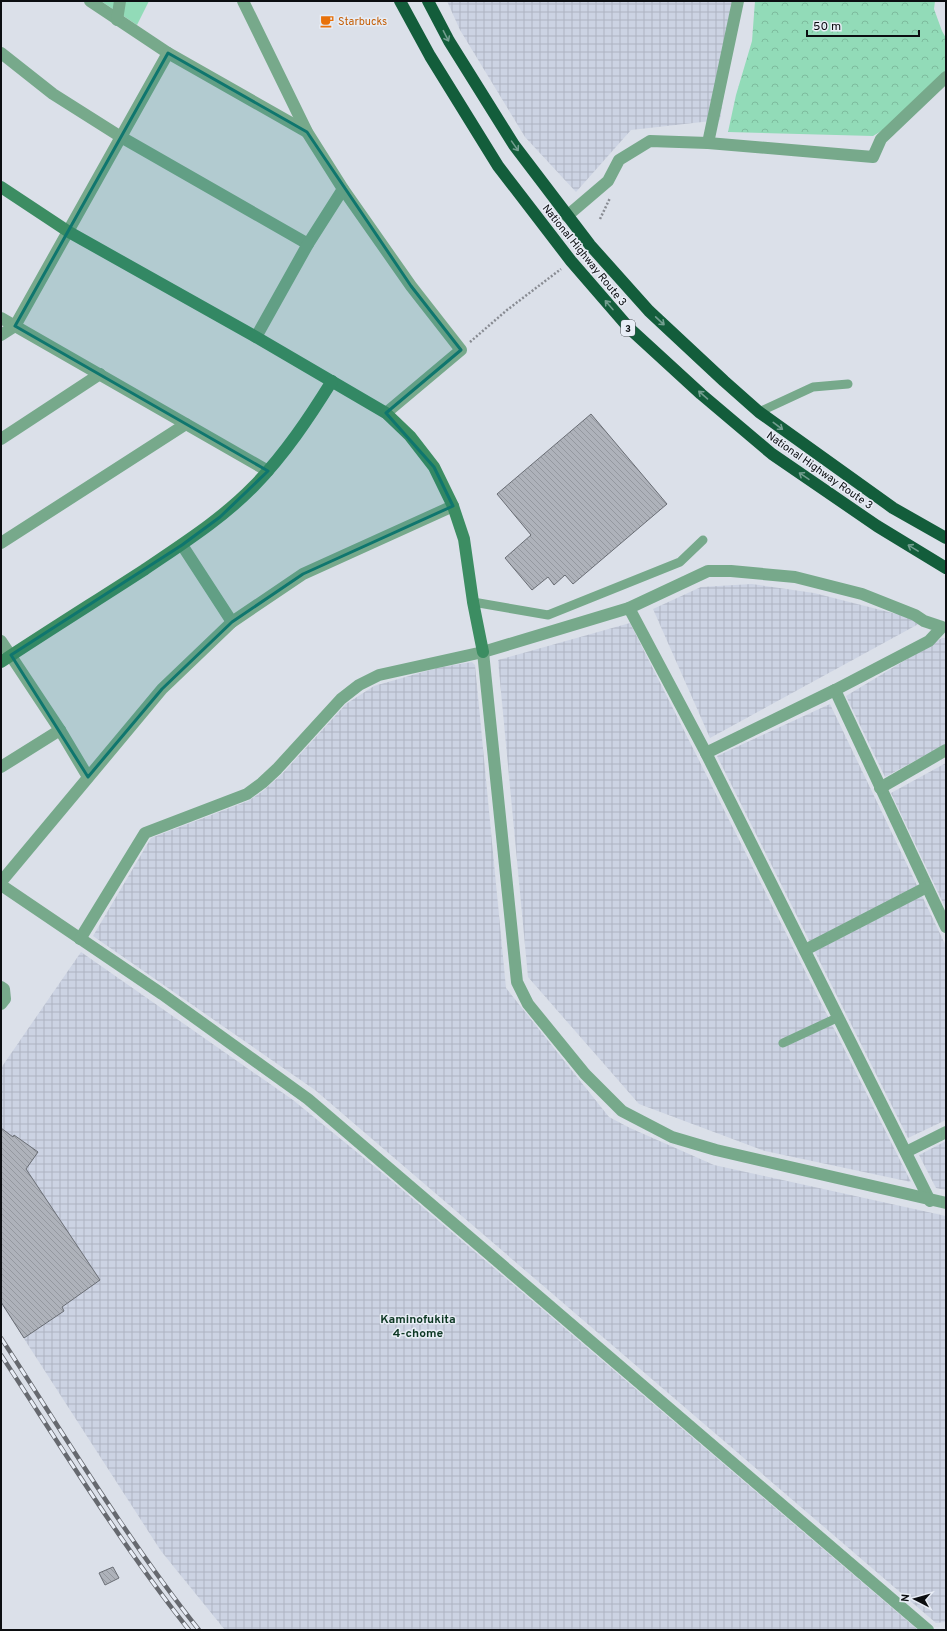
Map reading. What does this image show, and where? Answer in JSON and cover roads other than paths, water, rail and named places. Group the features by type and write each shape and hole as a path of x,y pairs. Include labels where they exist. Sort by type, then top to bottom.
{"highway":[{"name":"National Highway Route 3","path":"400,1 430,56 498,166 571,261 629,328 701,394 772,454 877,526 946,568"},
{"name":"National Highway Route 3","path":"428,1 449,41 514,145 590,245 649,311 759,412 893,508 946,538"}],"street":[{"path":"90,1 168,53 307,132"},
{"path":"117,20 120,1"},
{"path":"243,1 307,132 343,189 411,286 461,350 386,413"},
{"path":"708,143 728,41 738,1"},
{"path":"1,53 53,94 121,137 308,244"},
{"path":"1,335 15,326 168,53"},
{"path":"568,216 608,180 619,160 650,141 708,143 873,157 881,139 946,78"},
{"path":"1,187 69,232 256,337 386,413 410,436 434,467 453,506 464,539 473,602 483,652 517,982 528,1004 585,1074 622,1111 672,1137 716,1150 930,1201 946,1203"},
{"path":"256,337 308,244 343,189"},
{"path":"1,318 268,471"},
{"path":"1,439 100,374"},
{"path":"6,659 182,545 220,517 254,487 268,471 300,431 332,381"},
{"path":"1,543 186,424"},
{"path":"453,506 303,574 232,622 162,689 1,883 80,939 162,994 308,1098 928,1630"},
{"path":"182,545 232,622"},
{"path":"80,939 145,833 247,794 277,769 341,699 359,686 379,675 483,652 629,608 708,571 731,570 795,577 862,594 924,621 944,627"},
{"path":"629,608 706,752 930,1201"},
{"path":"706,752 836,690 929,641 944,627"},
{"path":"1,641 6,659 60,730 88,777"},
{"path":"836,690 880,788 946,927"},
{"path":"1,767 60,730"},
{"path":"880,788 946,750"},
{"path":"805,950 927,887"},
{"path":"1,987 4,989 5,999 1,1004"},
{"path":"906,1152 946,1132"}],"lane":[{"path":"759,412 813,387 848,384"},
{"path":"473,602 548,615 680,562 703,540"},
{"path":"783,1043 839,1017"}],"railway":[{"path":"1,1338 121,1523 172,1595 199,1630"},
{"path":"1,1355 115,1529 189,1630"}],"place":[{"name":"Starbucks","path":"327,21"}],"district":[{"name":"Kaminofukita 4-chome","path":"418,1326"}]}
